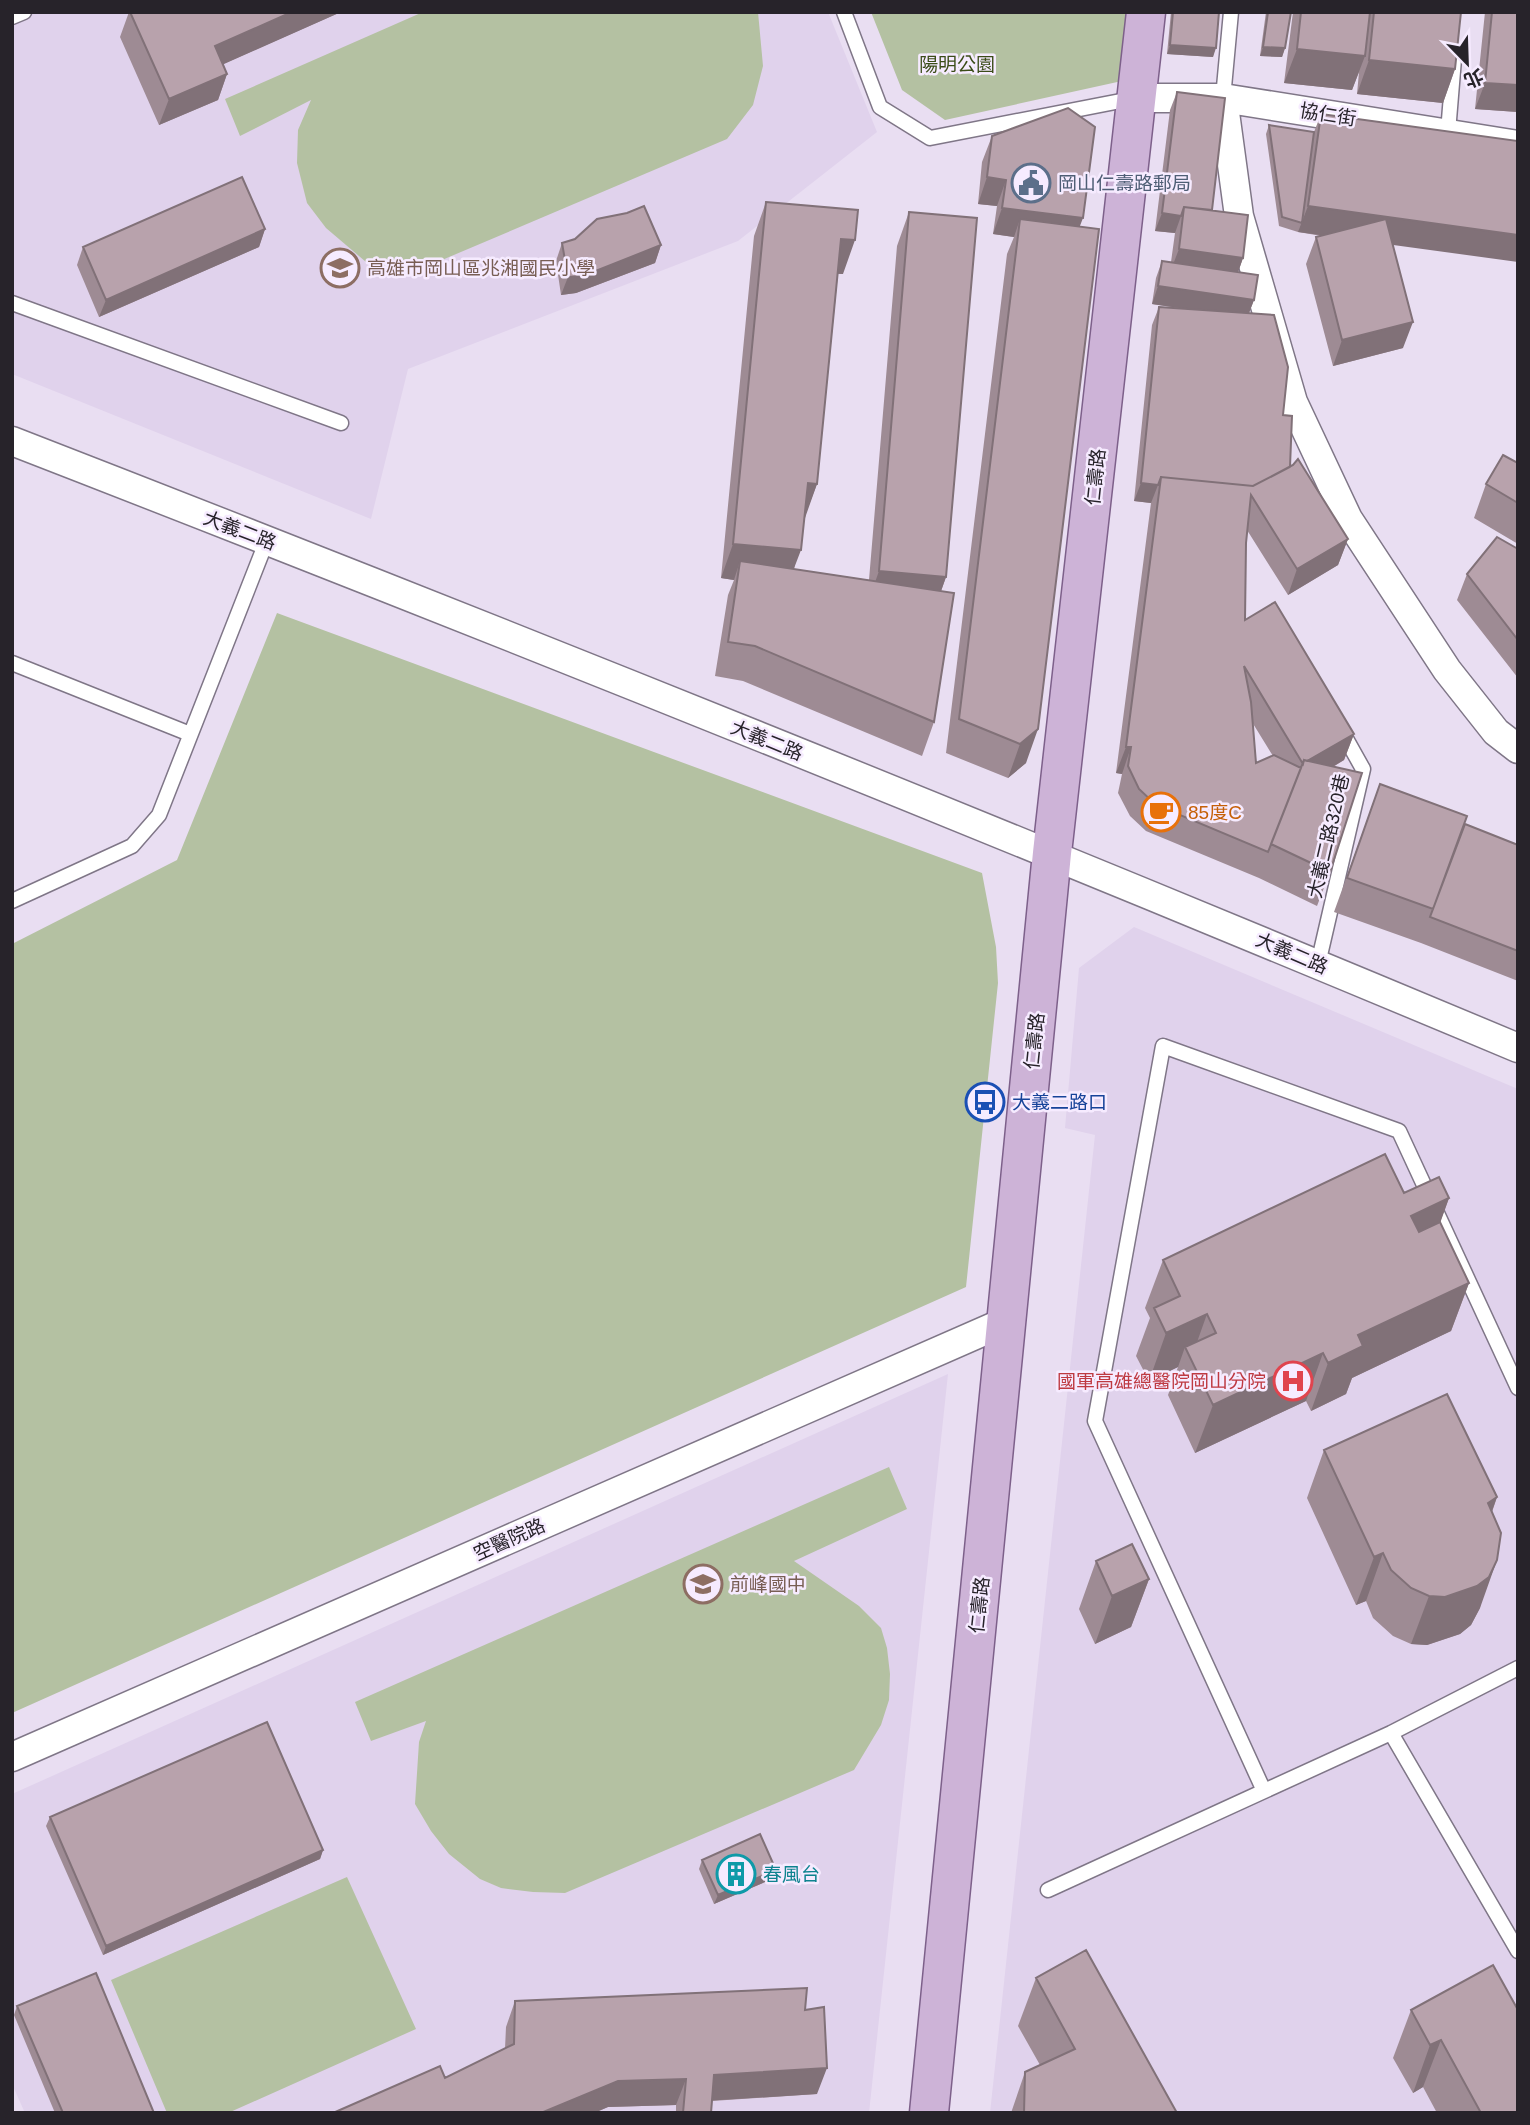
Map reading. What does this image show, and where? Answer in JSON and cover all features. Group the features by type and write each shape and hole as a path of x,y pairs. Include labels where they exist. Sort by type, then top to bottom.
{"main road":[{"name":"仁壽路","path":"929,2113 1052,853 1146,12"}],"street":[{"name":"協仁街","path":"1137,97 1223,98 1518,145"},
{"path":"1223,98 1239,216 1293,402 1348,519 1447,670 1496,732 1518,749"},
{"name":"大義二路","path":"12,441 1052,853 1518,1048"},
{"name":"空醫院路","path":"12,1757 1007,1321"}],"lane":[{"path":"12,18 24,12"},
{"path":"844,12 880,107 930,138 1137,97"},
{"path":"1223,98 1231,12"},
{"path":"1448,132 1456,39"},
{"path":"12,303 341,424"},
{"path":"12,901 132,846 159,815 267,540"},
{"path":"12,663 190,734"},
{"name":"大義二路320巷","path":"1318,964 1363,769 1336,720"},
{"path":"1264,1791 1095,1422 1163,1046 1399,1130 1518,1388"},
{"path":"1048,1890 1391,1733 1518,1668"},
{"path":"1391,1733 1515,1941"}],"shaded area":[{"name":"高雄市岡山區兆湘國民小學","path":"12,12 828,12 877,132 738,241 408,369 371,519 12,374"},
{"name":"國軍高雄總醫院岡山分院","path":"1134,927 1518,1089 1518,2113 990,2113 1095,1135 1065,1128 1079,968"},
{"name":"前峰國中","path":"948,1374 869,2113 25,2113 12,2084 12,1794"}],"green space":[{"path":"423,12 758,12 763,66 753,105 727,139 402,277 366,262 326,228 307,203 297,163 298,130 311,100 240,136 225,99"},
{"name":"陽明公園","path":"871,12 1138,12 1131,79 945,120 902,90"},
{"path":"277,613 982,873 996,947 998,983 966,1287 12,1713 12,944 177,860"},
{"path":"889,1467 907,1509 794,1561 859,1606 881,1628 887,1648 889,1700 881,1725 854,1770 565,1893 533,1892 501,1888 480,1879 449,1854 431,1831 415,1804 419,1742 426,1721 371,1741 355,1702"},
{"path":"347,1877 416,2029 228,2113 167,2113 111,1980"}],"building":[{"path":"130,12 292,12 215,46 227,74 169,99"},
{"path":"1173,12 1219,12 1216,48 1170,45"},
{"path":"1268,12 1291,12 1285,48 1263,47"},
{"path":"1301,12 1370,12 1365,56 1297,49"},
{"path":"1374,12 1461,12 1455,69 1369,60"},
{"path":"1492,12 1518,12 1518,85 1485,83"},
{"path":"1177,92 1225,98 1212,210 1184,207 1181,216 1162,213"},
{"name":"岡山仁壽路郵局","path":"1068,108 1095,127 1083,218 1002,208 1006,180 987,177 992,136"},
{"path":"1321,114 1518,141 1518,235 1308,206"},
{"path":"1269,125 1314,132 1302,223 1282,217"},
{"path":"242,177 265,229 106,300 83,247"},
{"path":"766,202 858,210 855,240 841,239 817,484 808,483 801,550 733,544"},
{"path":"644,206 661,245 583,276 568,277 562,243 575,239 597,219 627,213"},
{"path":"1184,207 1248,215 1243,258 1179,249"},
{"path":"909,212 977,218 946,577 879,571"},
{"path":"1020,219 1099,229 1038,729 1020,744 959,719"},
{"path":"1386,219 1413,322 1342,340 1316,237"},
{"path":"1162,261 1258,275 1254,300 1158,286"},
{"path":"1159,307 1274,315 1288,367 1283,415 1292,416 1290,467 1253,486 1161,477 1158,485 1141,483"},
{"path":"1503,455 1518,463 1518,503 1486,484"},
{"path":"1298,459 1348,539 1297,569 1251,495 1246,543 1245,620 1275,602 1354,734 1307,761 1304,760 1303,764 1244,666 1251,702 1256,763 1274,755 1301,768 1268,852 1156,805 1139,789 1128,766 1131,747 1126,747 1161,477 1253,486 1293,465"},
{"path":"1497,537 1518,549 1518,640 1467,574"},
{"path":"740,561 954,593 934,722 755,646 728,642"},
{"path":"1304,760 1362,773 1330,872 1271,844"},
{"path":"1380,784 1467,816 1433,909 1347,878"},
{"path":"1465,824 1518,845 1518,951 1430,917"},
{"path":"1385,1154 1404,1193 1439,1177 1449,1198 1411,1216 1419,1232 1440,1222 1469,1283 1358,1335 1363,1346 1328,1363 1323,1353 1213,1405 1185,1347 1216,1333 1207,1314 1166,1333 1154,1308 1180,1296 1163,1260"},
{"path":"1447,1394 1497,1497 1488,1503 1501,1533 1497,1560 1489,1577 1477,1586 1445,1597 1429,1596 1411,1588 1391,1570 1383,1553 1374,1557 1324,1450"},
{"path":"1132,1544 1149,1579 1112,1596 1096,1561"},
{"path":"267,1722 323,1850 106,1946 50,1817"},
{"name":"春風台","path":"760,1834 776,1870 718,1895 702,1860"},
{"path":"1086,1950 1177,2113 1024,2113 1025,2072 1075,2049 1036,1978"},
{"path":"1493,1965 1518,2010 1518,2113 1481,2113 1441,2040 1430,2045 1411,2010"},
{"path":"96,1973 154,2113 63,2113 17,2006"},
{"path":"807,1988 805,2010 824,2007 827,2068 714,2075 711,2113 683,2113 686,2079 618,2081 541,2113 333,2113 440,2066 445,2078 514,2044 515,2001"}],"place":[{"name":"岡山仁壽路郵局","path":"1031,183"},
{"name":"高雄市岡山區兆湘國民小學","path":"340,268"},
{"name":"85度C","path":"1161,812"},
{"name":"大義二路口","path":"985,1102"},
{"name":"國軍高雄總醫院岡山分院","path":"1293,1381"},
{"name":"前峰國中","path":"703,1584"},
{"name":"春風台","path":"736,1874"}]}
